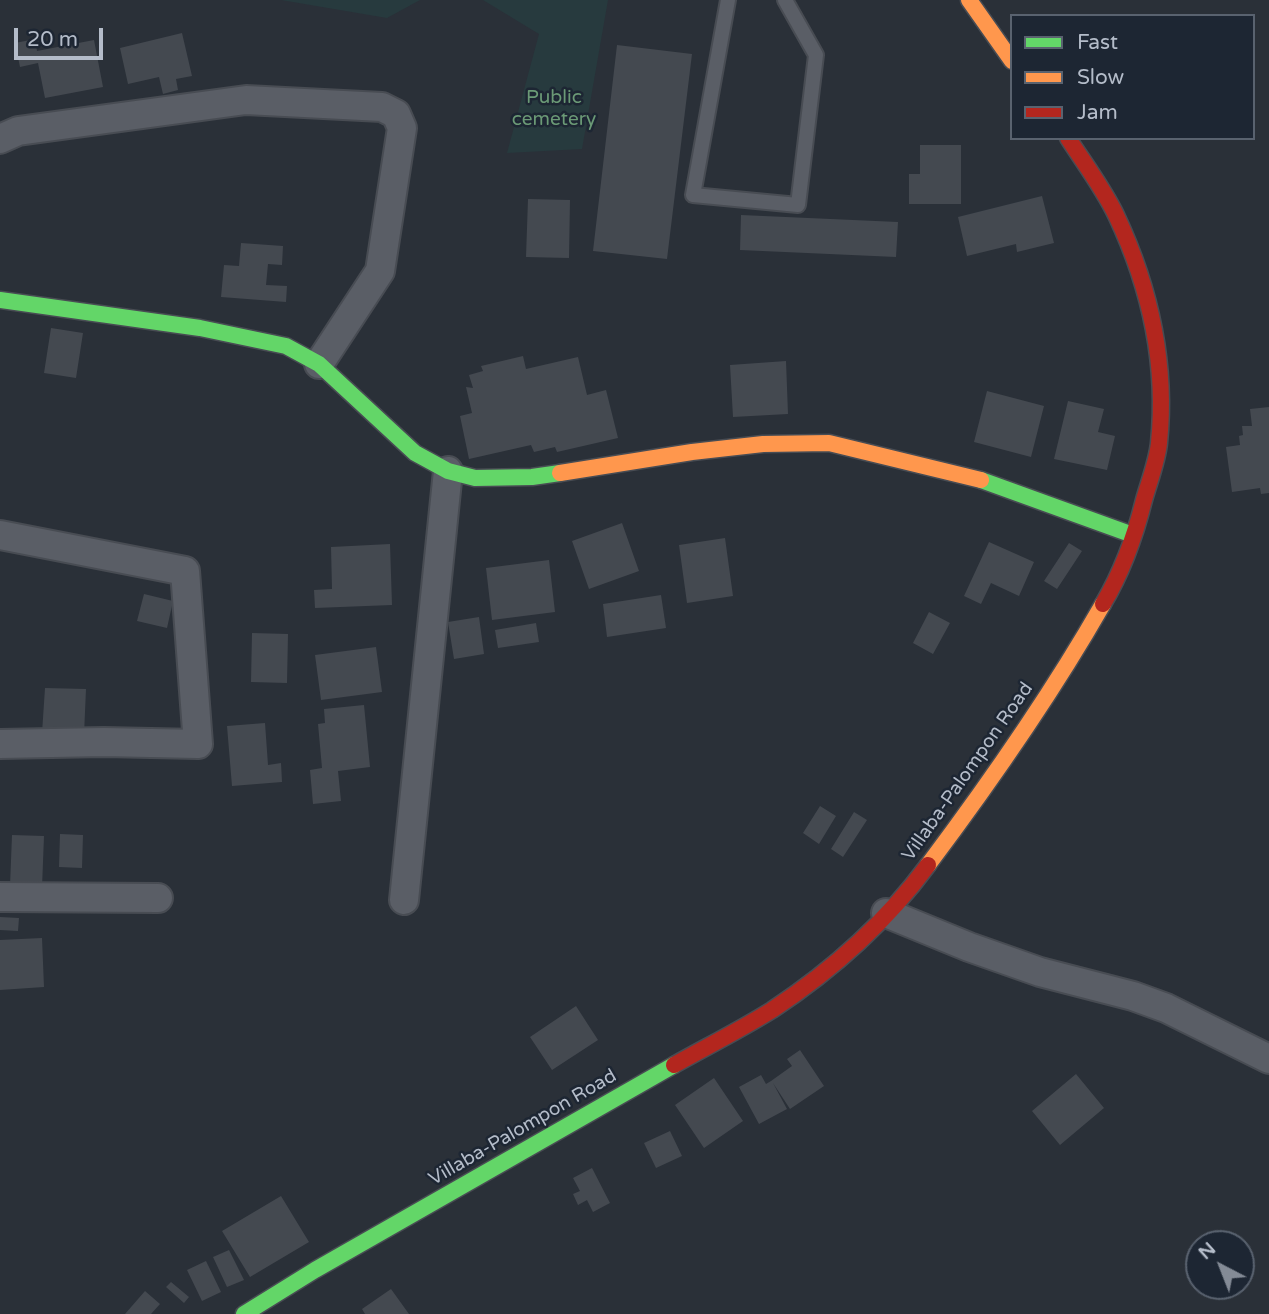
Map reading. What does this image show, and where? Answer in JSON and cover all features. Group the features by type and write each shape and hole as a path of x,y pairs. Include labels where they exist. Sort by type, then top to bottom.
{"main road":[{"path":"969,0 1010,58"},
{"name":"Villaba-Palompon Road","path":"244,1314 315,1270 771,1010 823,973 864,936 921,875 982,794 1067,667 1114,584 1133,535 1159,445 1161,379 1151,306 1115,212 1069,140"},
{"path":"0,300 200,328 286,346 319,364 415,453 448,471 475,478 532,477 704,450 763,444 829,443 994,483 1133,535"}],"street":[{"path":"0,139 18,131 246,100 382,107 396,114 402,128 380,271 319,364"},
{"path":"404,900 448,471"},
{"path":"0,535 185,571 198,744 0,744"},
{"path":"0,897 158,898"},
{"path":"886,913 1028,968 1133,996 1166,1008 1269,1059"}],"lane":[{"path":"729,0 693,195 798,205 816,55 785,0"}],"green space":[{"path":"281,0 420,0 387,18"},
{"name":"Public cemetery","path":"483,0 608,0 582,149 507,153 539,34"}],"building":[{"path":"182,33 192,76 176,79 178,90 163,94 159,77 128,84 120,48"},
{"path":"35,39 37,51 94,40 103,87 45,98 38,63 20,67 15,43"},
{"path":"617,45 692,54 667,259 593,251"},
{"path":"920,145 961,145 961,204 909,204 909,174 920,174"},
{"path":"1042,196 1054,243 1017,252 1016,244 967,256 958,217"},
{"path":"528,199 570,200 569,258 526,257"},
{"path":"741,215 898,222 896,257 740,250"},
{"path":"241,243 283,246 282,265 268,264 266,285 287,286 286,302 221,297 224,265 239,266"},
{"path":"51,328 83,333 76,378 44,373"},
{"path":"523,356 526,369 578,357 587,395 606,390 618,438 557,452 555,447 534,452 531,445 469,459 460,416 472,413 466,387 473,388 469,375 483,371 481,366"},
{"path":"786,361 788,414 733,417 730,365"},
{"path":"987,391 1044,406 1031,457 974,442"},
{"path":"1068,401 1104,409 1098,432 1115,436 1107,470 1054,459"},
{"path":"1269,407 1269,493 1261,494 1260,488 1232,492 1226,447 1240,445 1242,426 1252,426 1250,409"},
{"path":"622,523 639,571 589,589 572,541"},
{"path":"725,538 733,596 687,603 679,545"},
{"path":"989,542 1034,562 1019,596 991,583 981,604 964,596"},
{"path":"1069,543 1082,551 1057,589 1044,581"},
{"path":"390,544 392,605 315,608 314,590 332,589 331,547"},
{"path":"549,560 555,612 492,620 486,568"},
{"path":"144,594 173,601 167,628 137,621"},
{"path":"661,595 666,628 607,637 603,604"},
{"path":"929,612 950,623 933,654 913,643"},
{"path":"479,617 484,654 454,659 448,622"},
{"path":"536,623 539,642 498,648 495,630"},
{"path":"252,633 288,634 287,683 251,682"},
{"path":"376,647 382,692 321,700 315,655"},
{"path":"45,688 86,689 84,735 42,733"},
{"path":"364,705 370,767 338,771 341,801 313,804 310,770 322,768 318,724 325,723 324,709"},
{"path":"265,723 268,765 281,763 282,782 232,786 227,726"},
{"path":"820,806 836,816 819,844 803,833"},
{"path":"854,812 867,820 843,857 831,849"},
{"path":"60,834 83,835 82,868 59,867"},
{"path":"12,835 44,836 42,888 10,886"},
{"path":"0,917 19,918 18,931 0,930"},
{"path":"42,938 44,987 0,990 0,940"},
{"path":"576,1006 598,1040 552,1070 530,1037"},
{"path":"800,1050 824,1086 790,1109 773,1083 787,1109 759,1124 739,1087 761,1075 766,1084 771,1081 792,1066 787,1059"},
{"path":"1076,1074 1104,1108 1060,1145 1032,1111"},
{"path":"714,1078 743,1121 704,1148 675,1105"},
{"path":"670,1131 682,1156 656,1168 644,1143"},
{"path":"592,1168 610,1203 593,1212 587,1200 578,1205 573,1194 580,1191 573,1178"},
{"path":"281,1196 309,1242 250,1277 222,1231"},
{"path":"229,1250 244,1280 227,1287 213,1257"},
{"path":"206,1261 221,1292 202,1301 187,1270"},
{"path":"171,1282 189,1297 184,1303 166,1287"},
{"path":"391,1289 409,1314 365,1314 362,1309"},
{"path":"145,1291 160,1304 151,1314 125,1314"}],"traffic: fast":[{"path":"0,300 200,328 286,346 319,364 415,453 448,471 475,478 532,477 560,473"},
{"path":"981,480 1133,535"},
{"path":"244,1314 315,1270 674,1065"}],"traffic: slow":[{"path":"969,0 1010,58"},
{"path":"560,473 692,452 763,444 829,443 981,480"},
{"path":"928,865 1020,737 1103,604"}],"traffic: jam":[{"path":"1069,140 1105,195 1128,242 1147,298 1158,355 1161,413 1155,465 1127,554 1103,604"},
{"path":"674,1065 760,1017 815,979 876,926 928,865"}]}
